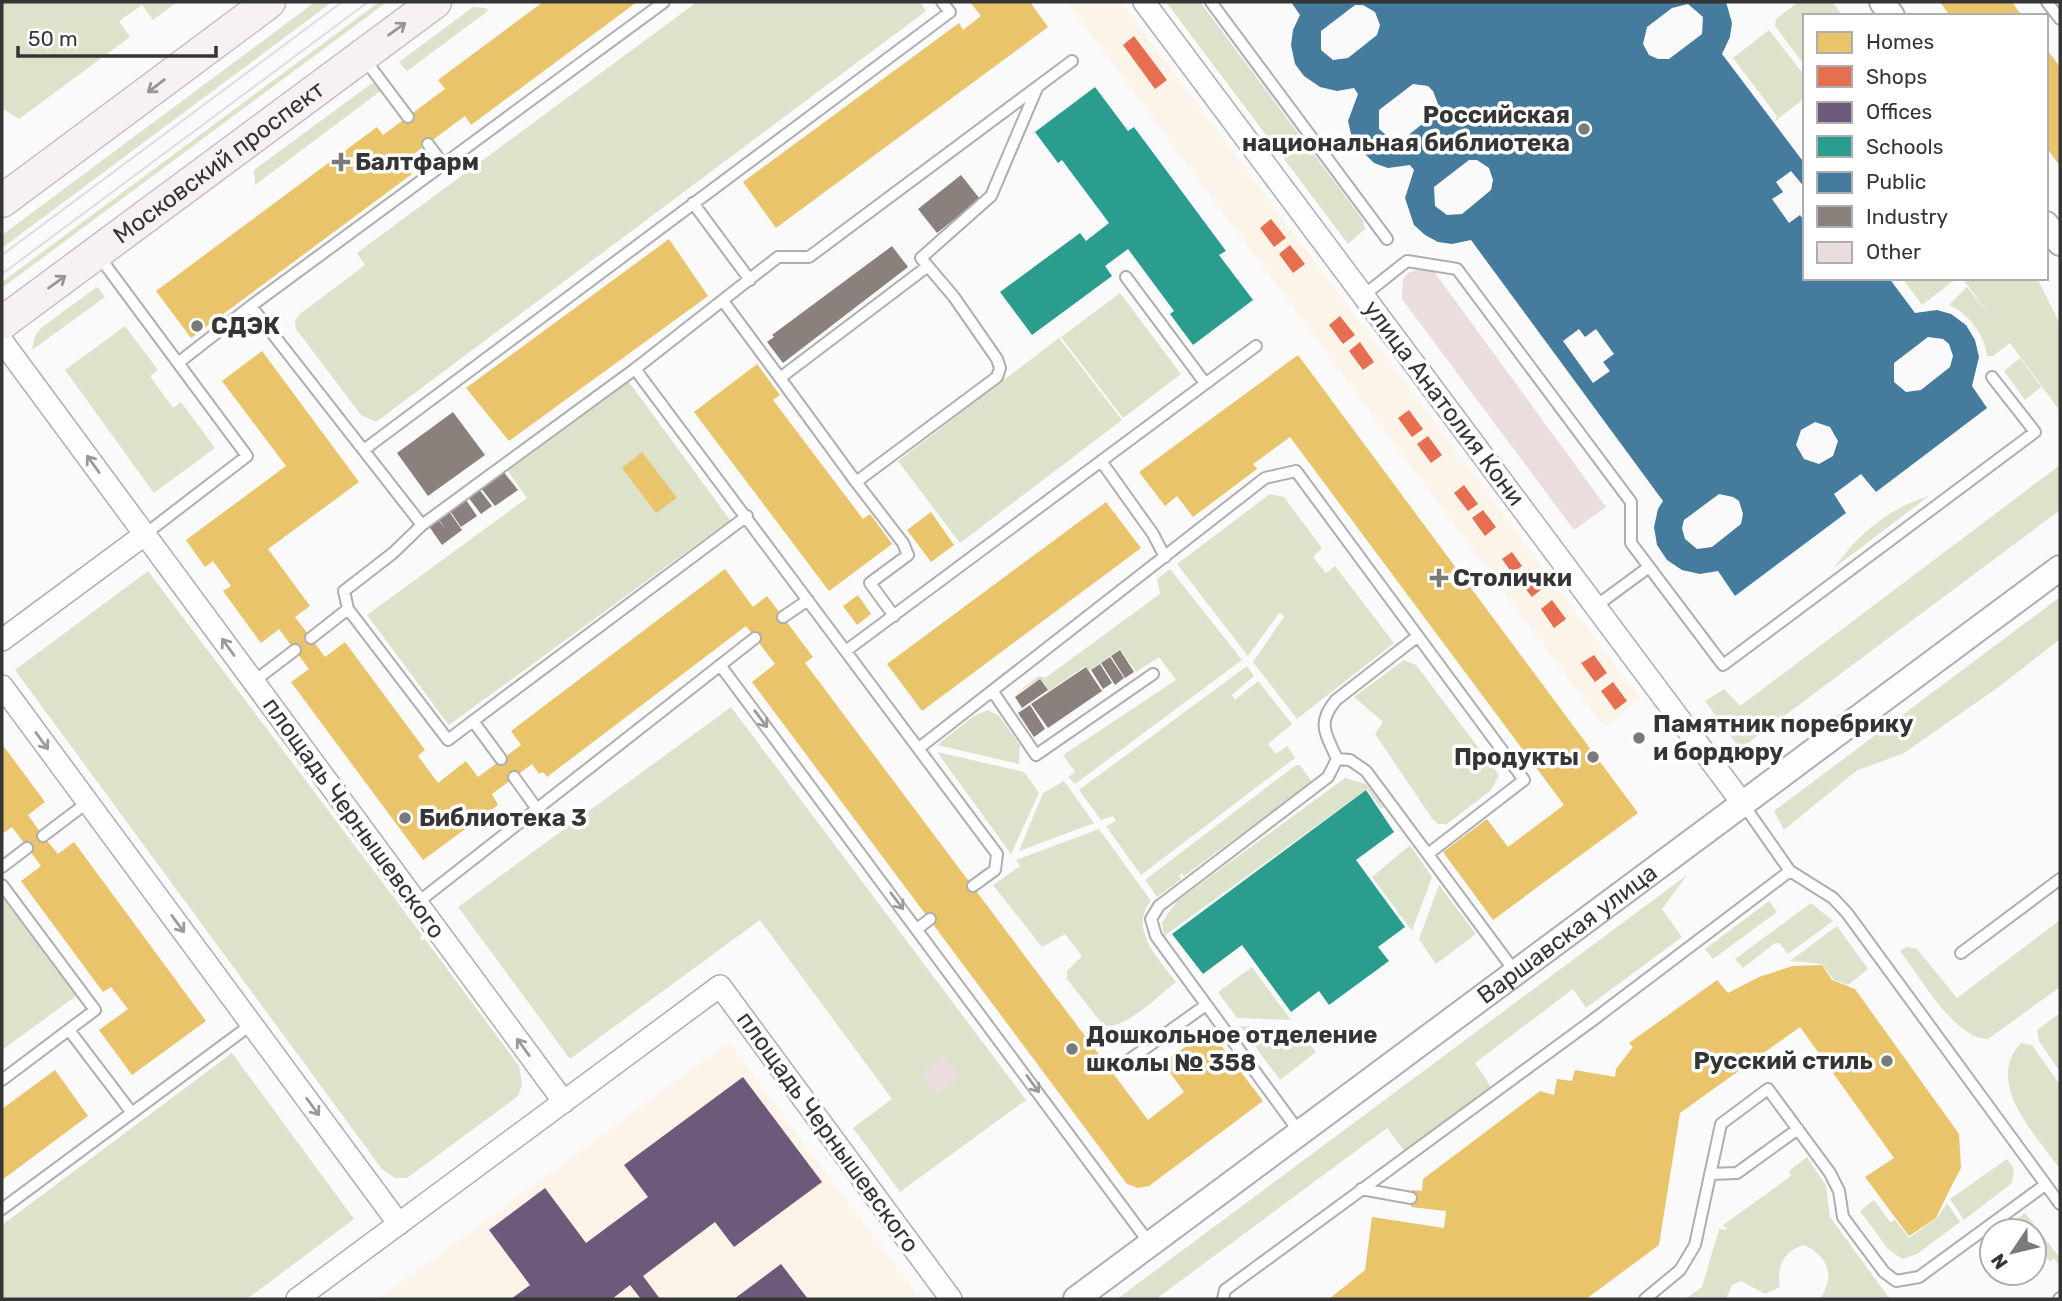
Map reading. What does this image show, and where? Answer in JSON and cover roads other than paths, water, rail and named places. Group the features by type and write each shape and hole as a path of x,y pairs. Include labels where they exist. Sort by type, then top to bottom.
{"main road":[{"path":"2,201 270,2"},
{"name":"Московский проспект","path":"2,323 435,2"}],"street":[{"name":"улица Анатолия Кони","path":"1144,2 1744,804"},
{"path":"2048,227 2060,243"},
{"name":"площадь Чернышевского","path":"2,341 564,1102"},
{"path":"2,640 144,534"},
{"name":"Варшавская улица","path":"1076,1299 2060,568"},
{"path":"2,686 399,1224"},
{"name":"площадь Чернышевского","path":"297,1299 720,986 951,1299"}],"lane":[{"path":"178,363 251,306 664,2"},
{"path":"365,449 950,12 942,2"},
{"path":"1211,2 1387,239"},
{"path":"2047,2 2060,19"},
{"path":"362,55 408,117"},
{"path":"747,516 448,740 348,609 344,592 393,553 422,525 635,369 778,257 809,257 1072,61"},
{"path":"856,482 998,376 1000,368 997,359 921,258 991,196 1038,86"},
{"path":"428,144 443,164"},
{"path":"693,203 750,280"},
{"path":"96,253 247,456 144,534"},
{"path":"1364,295 1407,261 1457,269 1631,502 1631,543 1723,665 2035,432 1992,377"},
{"path":"780,378 928,266"},
{"path":"1126,277 1205,383"},
{"path":"723,301 906,548 908,555 870,583 894,616"},
{"path":"251,306 308,383 365,449 422,525"},
{"path":"847,650 1256,346"},
{"path":"635,369 997,854 995,870 973,886"},
{"path":"1101,461 1153,534 1165,558"},
{"path":"919,748 1265,478 1296,471 1524,780 1428,854"},
{"path":"1596,606 1649,566"},
{"path":"783,617 808,600"},
{"path":"311,638 348,609"},
{"path":"1300,1133 1156,936 1151,919 1159,906 1328,777 1336,759 1323,730 1326,712 1336,700 1418,636"},
{"path":"417,903 755,638"},
{"path":"253,682 295,650"},
{"path":"720,665 1150,1245"},
{"path":"993,692 1036,755 1153,674"},
{"path":"473,722 502,759"},
{"path":"1336,759 1350,760 1366,771 1516,973"},
{"path":"514,777 537,809"},
{"path":"43,836 88,802"},
{"path":"1744,804 1790,871 1833,898 1847,913 2060,1204"},
{"path":"2,867 27,848"},
{"path":"1223,1299 1225,1290 1604,1012 1790,871"},
{"path":"1961,953 2060,879"},
{"path":"2,885 95,1010 2,1080"},
{"path":"917,929 930,919"},
{"path":"1122,1065 1206,1005"},
{"path":"2,1209 252,1024"},
{"path":"69,1030 132,1113"},
{"path":"1645,1299 1680,1270 1695,1245 1721,1124 1768,1089 1830,1173 1839,1191 1843,1217 1884,1272 1896,1281 1919,1277 2045,1185"},
{"path":"1710,1174 1737,1174 1798,1129"},
{"path":"1361,1189 1411,1198"}],"tram line":[{"path":"2,255 342,2"},
{"path":"2,274 368,2"}],"place":[{"name":"Российская национальная библиотека","path":"1584,129"},
{"name":"Балтфарм","path":"341,162"},
{"name":"СДЭК","path":"197,326"},
{"name":"Столички","path":"1439,578"},
{"name":"Памятник поребрику и бордюру","path":"1639,738"},
{"name":"Продукты","path":"1593,757"},
{"name":"Библиотека 3","path":"405,818"},
{"name":"Дошкольное отделение школы № 358","path":"1072,1049"},
{"name":"Русский стиль","path":"1887,1061"}]}
